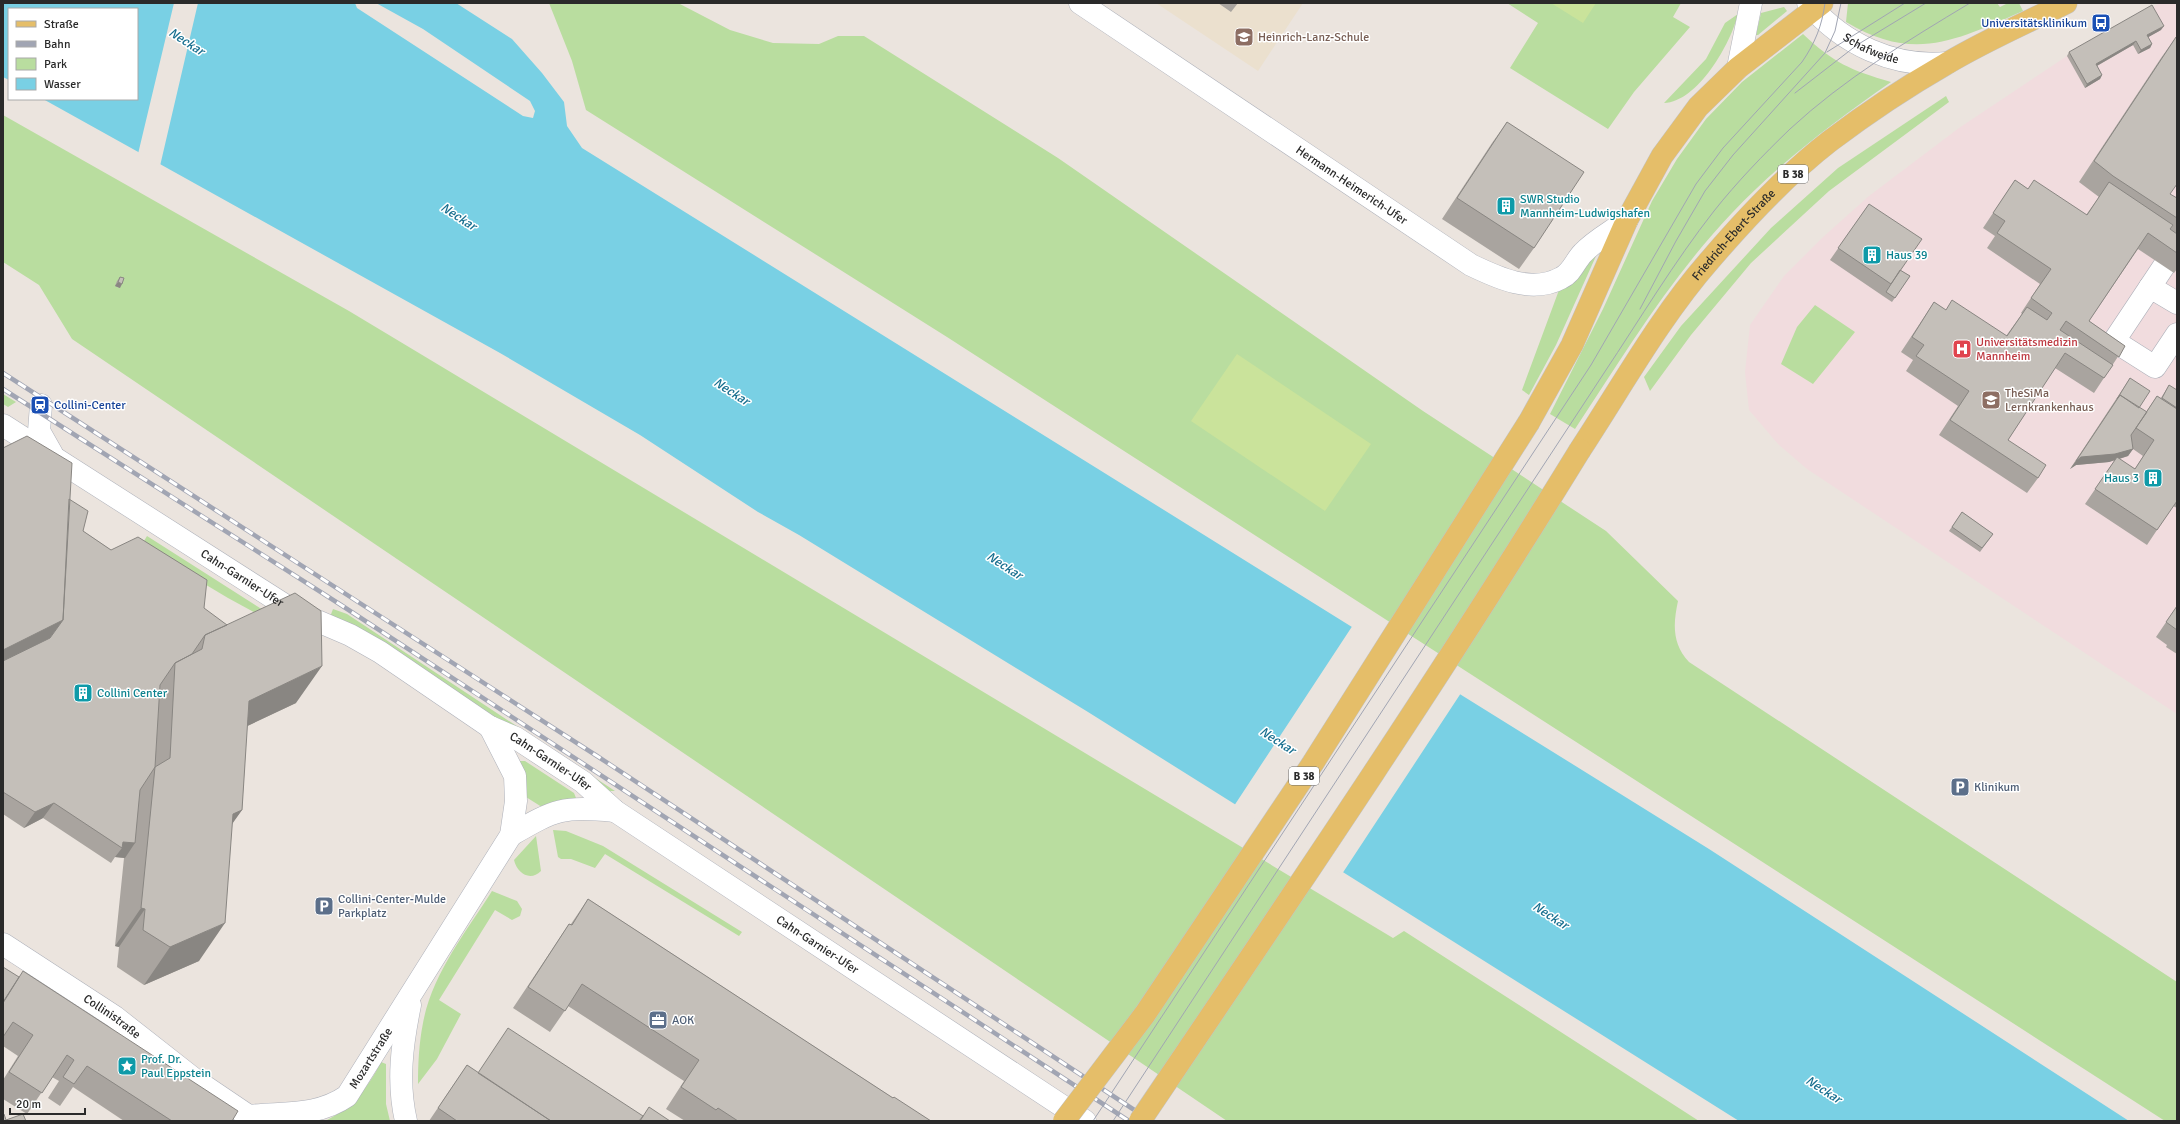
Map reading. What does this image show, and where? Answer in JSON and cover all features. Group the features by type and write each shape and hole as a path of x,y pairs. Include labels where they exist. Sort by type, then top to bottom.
{"main road":[{"name":"Friedrich-Ebert-Straße","path":"1140,1121 1354,804 1506,571 1580,450 1688,287 1709,260 1751,214 1829,142 1886,102 1947,63 2066,3"},
{"name":"B 38","path":"1064,1121 1145,1014 1313,763 1529,422 1572,345 1627,220 1662,156 1698,107 1738,68 1814,5"}],"street":[{"name":"Hermann-Heimerich-Ufer","path":"1080,3 1471,265 1495,277 1527,285 1546,283 1562,278 1572,268 1582,253 1627,220"},
{"path":"1738,68 1751,3"},
{"name":"Schafweide","path":"1814,5 1835,31 1857,45 1912,62 1930,65 1947,63"},
{"path":"2171,256 2114,341 2155,367 2177,334"},
{"path":"2150,287 2177,303"},
{"path":"3,415 20,416 41,405 38,419 39,431 52,455"},
{"name":"Cahn-Garnier-Ufer","path":"3,425 294,611 350,635 380,652 490,727 516,738 583,782 615,811 1086,1121"},
{"name":"Mozartstraße","path":"250,1119 312,1112 324,1109 347,1096 511,835 516,801 515,776 490,727"},
{"name":"Mozartstraße","path":"511,835 543,817 562,810 586,809 615,811"},
{"name":"Collinistraße","path":"3,944 115,1018 194,1079 250,1119"},
{"name":"Mozartstraße","path":"406,1121 401,1090 401,1062 412,994"}],"shaded area":[{"name":"Heinrich-Lanz-Schule","path":"1156,3 1303,3 1258,71"},
{"name":"Universitätsmedizin Mannheim","path":"2160,3 2177,3 2177,714 1807,469 1778,444 1749,410 1745,372 1750,325 1784,276 1822,238 1869,196 1959,128 2067,56"}],"green space":[{"path":"549,3 678,3 730,30 773,43 819,44 838,36 864,36 1058,158 1423,411 1606,531 1678,601 1675,618 1675,633 1679,648 1689,662 2177,982 2177,1121 2165,1121 947,337 586,110 572,61"},
{"path":"1507,3 1681,3 1673,17 1690,27 1634,92 1608,129 1510,68 1538,23"},
{"path":"1551,3 1596,3 1583,23"},
{"path":"1848,3 1997,3 2000,7 2008,3 2019,3 2023,11 1977,31 1956,38 1935,43 1914,44 1893,42 1870,34 1846,22"},
{"path":"1784,7 1787,11 1758,35 1756,35 1761,13"},
{"path":"1738,14 1728,40 1720,55 1701,82 1689,93 1677,100 1664,103 1706,59 1725,23"},
{"path":"1803,34 1824,52 1843,64 1864,74 1891,82 1849,112 1788,160 1750,195 1709,238 1668,290 1575,429 1550,414 1603,309 1652,201 1677,159 1706,119 1742,82"},
{"path":"1946,96 1949,102 1829,191 1751,263 1691,335 1650,391 1644,377 1681,326 1771,228 1838,168"},
{"path":"3,115 349,311 1393,938 1404,931 1699,1121 1227,1121 72,339 39,285 3,262"},
{"path":"1595,253 1596,256 1556,345 1529,395 1522,390 1559,290"},
{"path":"1815,305 1855,332 1813,384 1781,364 1797,327"},
{"path":"1237,354 1371,444 1325,511 1191,421"},
{"path":"3,394 16,402 8,407 3,404"},
{"path":"147,536 274,617 298,636 228,598 141,546"},
{"path":"333,609 347,614 615,791 609,791 475,704 330,617"},
{"path":"519,761 525,761 574,793 576,798 574,800 545,809 526,797"},
{"path":"553,830 566,831 603,846 742,932 739,936 605,854 595,868 571,859 561,859 558,857"},
{"path":"536,836 541,871 533,876 528,876 518,869 514,860"},
{"path":"492,891 517,901 522,909 520,916 512,920 495,910 439,1000 461,1014 437,1059 418,1084 419,1054 427,1005 434,987 451,954"},
{"path":"381,1062 386,1064 386,1104 390,1121 325,1121 343,1110 365,1089"}],"water":[{"name":"Neckar","path":"3,3 355,3 357,8 523,116 533,118 535,111 530,101 423,29 376,3 456,3 512,39 542,73 564,102 567,126 582,148 1709,849 2129,1121 1739,1121 1088,712 799,535 758,512 640,435 500,353 45,100 138,100 138,8 8,8 8,80 3,77"}],"pier":[{"path":"174,3 198,3 160,166 138,154"},
{"path":"1353,625 1461,693 1342,874 1234,806"}],"building":[{"path":"2152,5 2164,26 2147,35 2152,44 2141,50 2136,41 2096,64 2102,75 2087,84 2069,52"},
{"path":"2176,37 2177,184 2170,194 2177,198 2177,218 2113,176 2094,161"},
{"name":"SWR Studio Mannheim-Ludwigshafen","path":"1507,122 1584,172 1534,248 1457,198"},
{"path":"2015,180 2028,189 2034,180 2087,215 2109,182 2173,225 2170,229 2177,234 2177,253 2148,233 2089,321 2125,346 2119,357 2066,321 2060,330 2113,365 2104,378 2065,353 2008,440 2046,465 2038,478 1950,420 1969,391 1916,356 1924,345 1912,337 1934,302 1946,310 1952,300 2007,336 2027,307 2047,320 2052,313 2031,298 2051,269 1997,233 2005,221 1993,213"},
{"name":"Haus 39","path":"1869,204 1922,239 1891,284 1838,248"},
{"path":"1900,270 1910,276 1895,298 1886,292"},
{"path":"120,277 124,278 122,284 118,282"},
{"path":"2130,378 2150,391 2139,408 2120,395 2117,399"},
{"path":"2169,385 2177,390 2177,408 2162,398"},
{"path":"2120,395 2147,412 2131,435 2133,449 2115,454 2081,457 2076,461"},
{"name":"Haus 3","path":"2157,396 2177,409 2177,501 2157,530 2095,489 2117,457 2135,469 2154,440 2136,428"},
{"path":"27,436 72,463 63,620 3,650 3,448"},
{"name":"Collini Center","path":"69,499 88,511 83,531 111,550 138,537 207,580 204,608 227,625 205,635 192,654 175,663 160,685 155,767 140,790 135,843 123,842 122,848 54,803 35,812 3,792 3,661 50,638 63,620"},
{"path":"1962,512 1993,534 1982,548 1952,527"},
{"name":"Collini Center","path":"295,593 321,611 322,666 249,701 242,810 233,814 225,923 170,947 143,930 145,909 141,908 155,767 170,758 175,663 202,649 205,635"},
{"path":"2177,606 2177,630 2166,622"},
{"name":"AOK","path":"588,899 893,1098 894,1097 931,1121 738,1121 718,1108 716,1110 681,1087 699,1060 582,984 565,1011 528,987 569,924 572,925"},
{"path":"3,967 19,977 3,1002"},
{"path":"23,971 238,1111 232,1121 172,1121 87,1066 74,1084 63,1077 74,1060 67,1055 42,1093 9,1072 33,1035 13,1022 3,1037 3,1003"},
{"path":"508,1028 643,1116 639,1121 551,1121 478,1073"},
{"path":"467,1065 551,1121 457,1121 438,1108"},
{"path":"649,1107 670,1121 640,1121"},
{"path":"4,1114 6,1120 23,1114 26,1121 3,1121"}],"tram line":[{"path":"1093,1121 1591,365 1696,184 1723,148 1802,62 1811,48 1817,34 1825,3"},
{"path":"1640,309 1676,241 1705,191 1733,155 1825,53 1835,31 1841,3"},
{"path":"1827,52 1905,3"},
{"path":"1795,93 1857,45 1926,3"},
{"path":"1113,1121 1699,230 1760,159 1790,129 1811,111 1854,77 1970,3"}],"railway":[{"path":"3,373 597,756 1151,1121"},
{"path":"3,389 341,605 1129,1121"}],"place":[{"name":"Universitätsklinikum","path":"2101,23"},
{"name":"Heinrich-Lanz-Schule","path":"1244,37"},
{"name":"SWR Studio Mannheim-Ludwigshafen","path":"1506,206"},
{"name":"Haus 39","path":"1872,255"},
{"name":"Universitätsmedizin Mannheim","path":"1962,349"},
{"name":"TheSiMa Lernkrankenhaus","path":"1991,400"},
{"name":"Collini-Center","path":"40,405"},
{"name":"Haus 3","path":"2153,478"},
{"name":"Collini Center","path":"83,693"},
{"name":"Klinikum","path":"1960,787"},
{"name":"Collini-Center-Mulde Parkplatz","path":"324,906"},
{"name":"AOK","path":"658,1020"},
{"name":"Prof. Dr. Paul Eppstein","path":"127,1066"}]}
